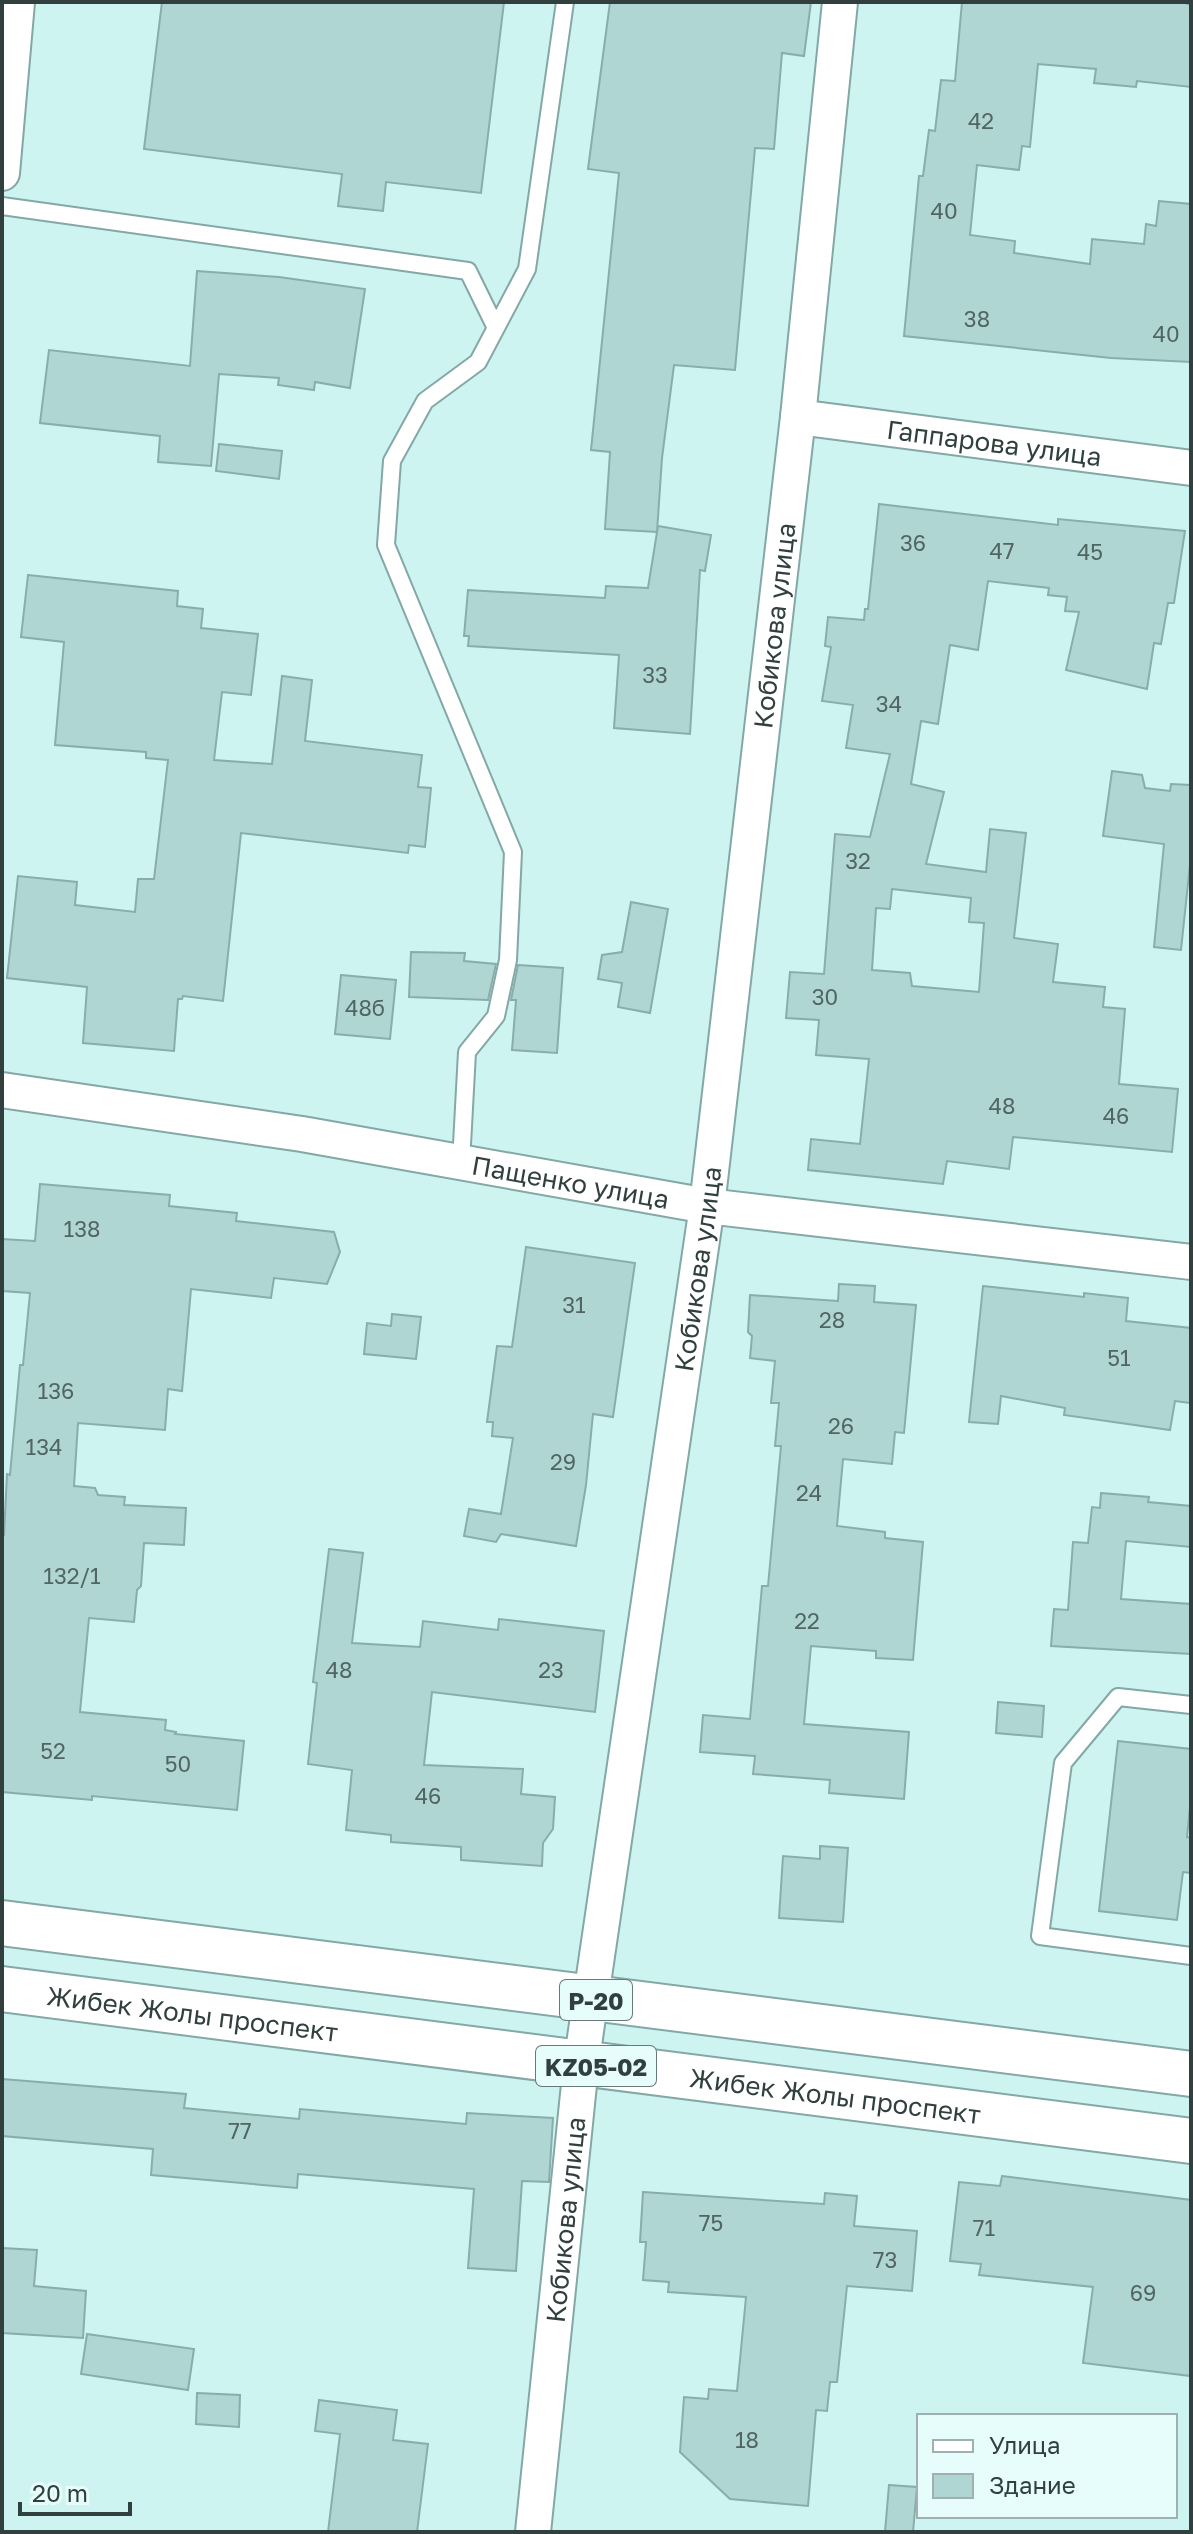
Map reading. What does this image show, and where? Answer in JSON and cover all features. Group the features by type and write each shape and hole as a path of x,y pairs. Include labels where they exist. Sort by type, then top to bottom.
{"highway":[{"name":"Р-20","path":"2,1923 1191,2074"},
{"name":"Жибек Жолы проспект","path":"2,1989 1191,2141"}],"street":[{"path":"2,173 17,2"},
{"name":"Кобикова улица","path":"533,2532 581,2065 707,1206 798,417 840,2"},
{"name":"Гаппарова улица","path":"798,417 1191,468"},
{"name":"Пащенко улица","path":"2,1090 302,1134 707,1206 1191,1262"}],"lane":[{"path":"461,1163 467,1052 496,1016 508,960 513,852 386,545 392,461 425,401 478,362 527,269 565,2"},
{"path":"2,206 468,271 496,328"},
{"path":"1191,1705 1118,1697 1063,1763 1040,1936 1191,1956"}],"building":[{"path":"162,2 504,2 481,193 386,182 383,211 338,206 342,174 144,149"},
{"path":"610,2 811,2 804,56 782,53 774,149 755,148 735,370 674,365 662,458 657,532 605,529 610,452 591,450 619,173 588,169"},
{"path":"962,2 1182,2 1191,5 1191,87 1137,81 1136,87 1094,83 1096,69 1038,64 1030,147 1022,146 1019,170 977,165 970,235 1015,241 1014,253 1090,264 1092,239 1144,244 1146,224 1156,226 1159,201 1191,204 1191,362 1111,358 904,336 919,176 923,176 929,130 935,131 941,80 955,81"},
{"path":"197,271 279,277 365,289 350,388 315,382 314,390 278,385 279,378 219,374 211,466 158,462 160,436 40,423 49,350 190,366"},
{"path":"219,444 282,451 279,479 216,471"},
{"path":"879,504 1058,525 1058,519 1185,531 1174,603 1168,603 1161,644 1154,643 1147,689 1066,670 1079,612 1065,611 1067,597 1048,595 1049,588 988,581 978,650 950,645 938,724 921,721 911,784 944,792 926,864 986,872 990,829 1026,833 1014,938 1058,944 1053,982 1105,987 1103,1007 1125,1009 1119,1084 1178,1089 1172,1152 1013,1137 1009,1169 947,1161 943,1184 808,1170 811,1139 860,1144 869,1059 816,1055 819,1020 786,1018 790,972 824,974 835,834 870,837 890,754 846,748 853,705 822,701 831,647 825,646 828,617 864,620 865,609 868,609","holes":["892,889 971,898 969,922 984,923 979,992 912,986 910,973 872,970 876,908 890,909"]},
{"path":"658,526 711,535 705,571 700,570 690,734 614,728 619,655 468,646 469,636 464,636 468,590 605,598 606,586 648,588"},
{"path":"28,575 178,591 177,606 203,609 201,628 258,634 251,695 222,692 214,760 272,764 282,676 312,680 305,741 422,755 418,787 431,788 425,847 409,845 408,853 241,833 223,1001 183,996 178,999 174,1051 83,1043 87,987 7,978 18,876 77,882 75,905 135,912 138,879 154,879 168,760 146,758 146,752 55,745 64,642 21,637"},
{"path":"1112,771 1142,775 1145,788 1170,791 1171,784 1191,785 1191,855 1181,950 1154,947 1164,844 1103,836"},
{"path":"631,902 668,909 650,1013 618,1007 622,983 598,979 602,955 622,952"},
{"path":"411,952 465,953 464,961 496,964 488,1000 409,997"},
{"path":"518,965 563,968 557,1053 512,1050 516,1000 511,1000"},
{"path":"341,975 396,980 390,1039 335,1034"},
{"path":"40,1184 170,1195 169,1206 237,1213 236,1221 334,1232 340,1252 327,1284 274,1278 271,1298 191,1289 182,1391 168,1389 165,1430 78,1423 74,1486 95,1488 98,1495 125,1497 124,1505 186,1508 184,1545 144,1543 141,1586 137,1590 134,1622 89,1618 80,1712 166,1720 165,1730 175,1734 244,1741 237,1810 92,1796 92,1800 2,1792 2,1535 30,1293 2,1291 2,1239 35,1241"},
{"path":"526,1247 635,1263 613,1417 593,1414 576,1546 501,1534 496,1542 464,1536 469,1509 501,1514 513,1438 492,1436 493,1422 487,1422 497,1346 512,1347"},
{"path":"839,1284 875,1286 874,1302 916,1305 904,1433 895,1432 892,1464 843,1459 837,1526 885,1532 885,1538 923,1542 913,1660 876,1658 876,1651 811,1646 804,1724 909,1732 904,1799 829,1793 830,1780 753,1774 755,1756 700,1752 703,1715 750,1719 762,1586 768,1586 781,1446 775,1446 779,1403 771,1403 775,1361 750,1358 750,1295 838,1301"},
{"path":"983,1286 1084,1297 1084,1293 1128,1298 1126,1321 1191,1328 1191,1403 1175,1401 1170,1430 1064,1415 1065,1408 1001,1396 998,1424 969,1422"},
{"path":"392,1314 421,1317 416,1359 364,1354 367,1323 391,1326"},
{"path":"1101,1493 1149,1497 1148,1502 1191,1506 1191,1547 1126,1541 1121,1599 1191,1604 1191,1654 1051,1646 1054,1609 1068,1610 1073,1542 1088,1543 1092,1507 1100,1508"},
{"path":"329,1549 363,1553 352,1643 420,1647 423,1621 498,1630 499,1619 604,1631 595,1712 432,1692 424,1765 523,1769 521,1794 555,1797 553,1829 543,1843 542,1866 461,1860 461,1847 391,1842 391,1835 346,1830 352,1770 308,1764 317,1683 313,1682"},
{"path":"998,1702 1044,1706 1042,1737 996,1733"},
{"path":"1118,1741 1191,1749 1187,1837 1191,1838 1191,1873 1183,1872 1177,1920 1099,1911"},
{"path":"820,1846 848,1848 843,1922 779,1918 783,1856 820,1859"},
{"path":"2,2079 186,2094 184,2108 299,2119 300,2109 466,2124 467,2113 553,2118 549,2182 522,2181 516,2271 468,2268 474,2189 298,2174 297,2188 151,2175 153,2149 2,2136"},
{"path":"1002,2176 1191,2200 1191,2376 1083,2363 1093,2287 979,2275 981,2264 950,2261 959,2182 1000,2186"},
{"path":"643,2192 824,2204 825,2193 857,2196 854,2226 917,2231 912,2291 847,2286 837,2382 830,2382 827,2411 816,2410 808,2506 730,2499 680,2452 684,2397 708,2399 709,2389 737,2391 746,2297 668,2292 669,2282 643,2280 646,2242 640,2242"},
{"path":"2,2248 37,2250 34,2286 86,2291 83,2338 2,2333"},
{"path":"87,2334 194,2349 188,2390 81,2374"},
{"path":"197,2393 240,2395 239,2427 196,2424"},
{"path":"319,2400 397,2410 393,2440 428,2444 417,2532 328,2532 340,2434 315,2431"},
{"path":"889,2485 917,2487 913,2532 885,2532"}]}
